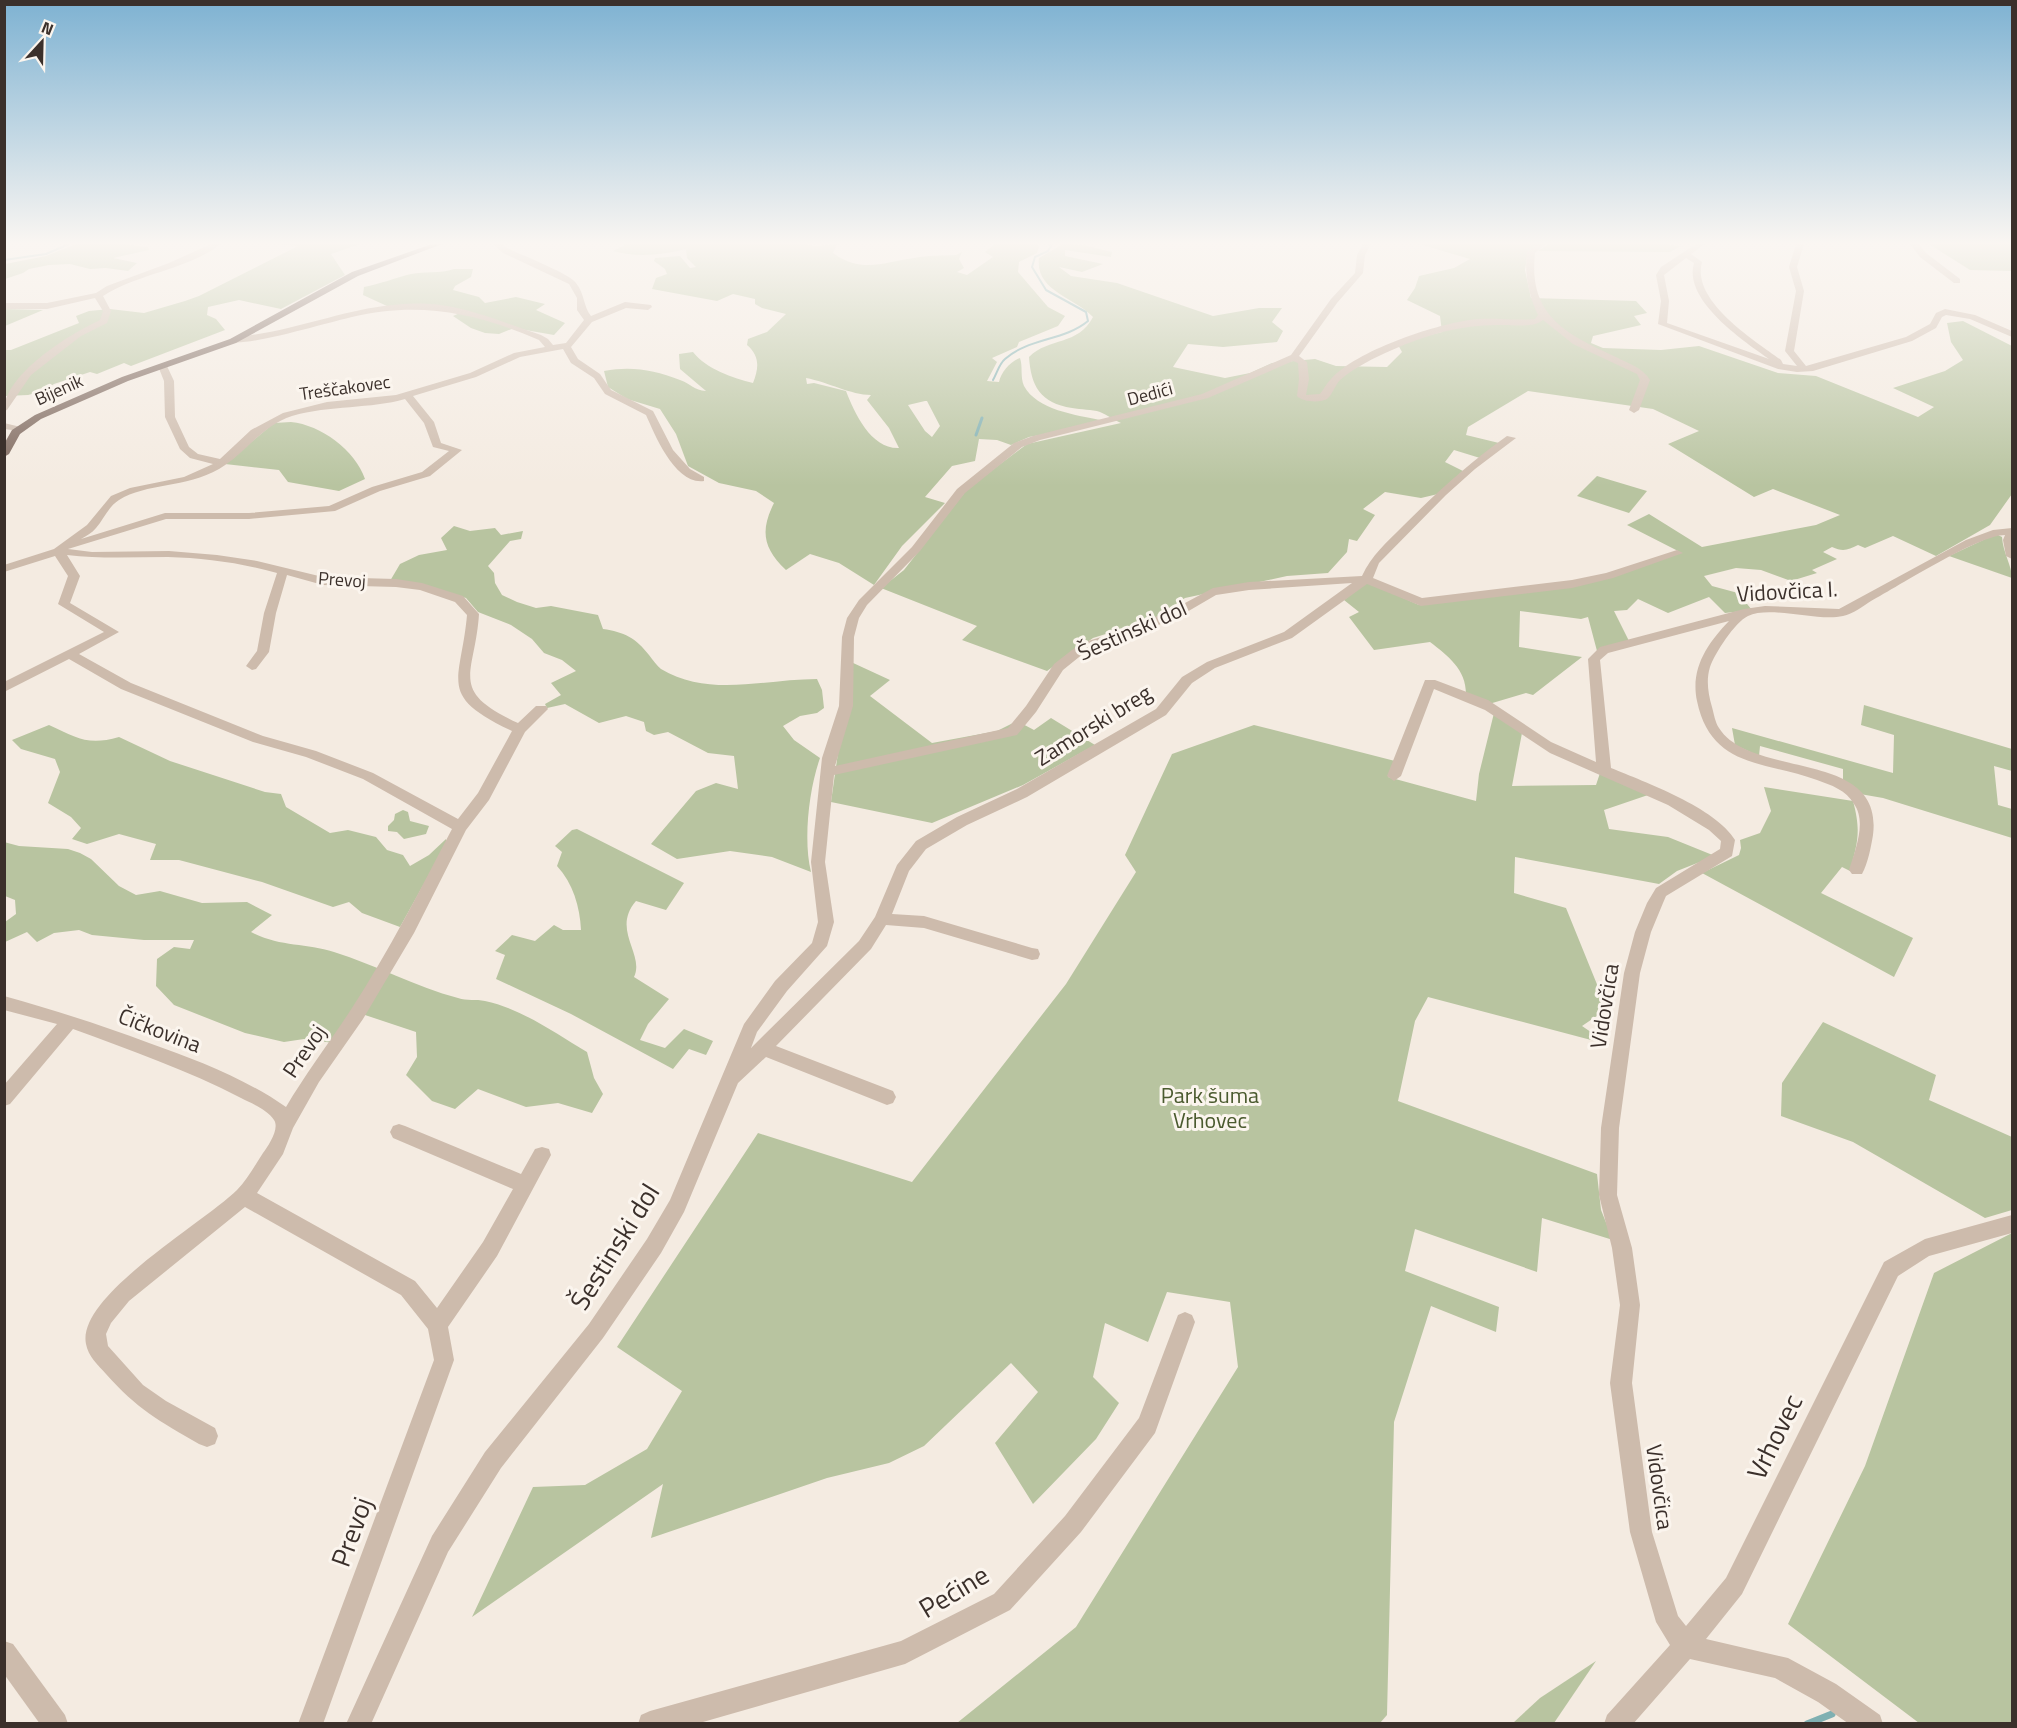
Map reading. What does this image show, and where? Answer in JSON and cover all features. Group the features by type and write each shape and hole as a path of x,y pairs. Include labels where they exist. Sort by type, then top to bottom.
{"main road":[{"name":"Bijenik","path":"4,454 20,428 38,417 109,385 233,340 261,325"}],"street":[{"path":"4,408 28,373 78,334 97,325"},
{"path":"233,340 267,336 314,325"},
{"path":"508,325 545,339 550,348"},
{"path":"584,325 570,344 566,346 574,361 597,376 608,392 650,413 660,437 679,466 700,479"},
{"path":"1317,325 1294,357 1302,362 1305,372 1300,394 1304,398 1323,397 1330,391 1333,381 1342,374 1404,342 1463,325"},
{"path":"1554,325 1576,342 1640,372 1645,380 1634,410"},
{"path":"1664,325 1771,364 1804,369 1909,339 1934,325"},
{"path":"1733,325 1777,361 1804,369"},
{"path":"1795,325 1789,351 1804,369"},
{"path":"1991,325 2012,333"},
{"name":"Treščakovec","path":"58,551 91,527 107,505 120,496 134,490 187,480 222,464 255,432 286,415 319,407 388,400 473,375 517,355 566,346"},
{"name":"Dedići","path":"916,549 961,491 1018,445 1036,438 1205,396 1294,357"},
{"path":"163,366 169,381 168,408 171,421 187,452 222,464"},
{"path":"4,688 114,632 64,604 74,576 58,551 165,516 249,516 331,509 376,489 426,474 457,450 437,445 429,422 407,395"},
{"path":"4,426 20,428"},
{"name":"Zamorski breg","path":"730,1082 865,945 882,919 902,869 921,845 962,821 1022,793 1161,712 1187,680 1211,665 1288,635 1366,579 1374,562 1442,493 1471,467 1511,438"},
{"name":"Vidovčica I.","path":"1604,772 1594,666 1594,660 1599,653 1744,613 1774,610 1841,613 1970,542 1997,532 2012,532"},
{"path":"2012,532 2009,540 2013,556"},
{"name":"Šestinski dol","path":"358,1724 440,1544 493,1460 596,1331 654,1246 677,1206 750,1029 781,986 819,946 826,922 818,862 829,758 846,706 848,638 853,618 871,592 916,549"},
{"name":"Prevoj","path":"4,569 58,551 92,555 202,557 244,562 323,581 408,585 459,599 473,614 465,670 468,697 479,709 520,729"},
{"path":"1366,579 1421,602 1572,584 1609,576 1677,553"},
{"path":"252,666 263,652 270,613 282,571"},
{"name":"Šestinski dol","path":"828,772 1012,732 1031,710 1058,668 1085,646 1126,634 1176,613 1213,592 1249,586 1366,579"},
{"path":"1744,613 1724,631 1703,665 1700,680 1702,699 1711,725 1720,738 1737,750 1837,782 1857,795 1864,810 1865,839 1857,870"},
{"path":"70,655 114,681 131,688 258,739 311,754 360,772 402,793 460,827"},
{"name":"Vidovčica","path":"1394,776 1430,683 1489,707 1533,738 1704,819 1722,832 1729,846 1727,852 1719,858 1661,892 1655,903 1643,932 1632,973 1610,1128 1608,1195 1622,1248 1630,1305 1621,1383 1641,1532 1668,1622 1685,1646"},
{"name":"Prevoj","path":"310,1724 444,1360 437,1324 408,1288 244,1196 277,1148 285,1125 313,1077 357,1014 408,929 460,827 484,796 520,729 541,709"},
{"path":"882,919 924,922 1032,954"},
{"name":"Čičkovina","path":"4,1003 70,1022 201,1069 263,1101 281,1114 285,1125"},
{"path":"4,1098 70,1022"},
{"path":"763,1048 887,1097"},
{"path":"399,1132 525,1185"},
{"path":"437,1324 490,1249 542,1155"},
{"path":"207,1436 158,1409 136,1392 101,1353 96,1344 96,1334 103,1316 122,1294 244,1196"},
{"name":"Vrhovec","path":"1617,1724 1734,1586 1891,1269 1924,1248 2013,1224"},
{"name":"Pećine","path":"650,1724 905,1652 1002,1602 1073,1524 1147,1425 1185,1322"},
{"path":"1685,1646 1779,1667 1827,1693 1871,1724"},
{"path":"4,1653 56,1724"}],"green space":[{"path":"75,325 221,325 225,330 131,366 124,363 97,374 90,372 54,384 43,391 28,395 5,396 5,350 11,350"},
{"path":"466,325 563,325 554,335 514,328 499,334 485,333"},
{"path":"775,325 1059,325 1019,342 1017,347 992,358 997,362 987,381 999,382 1007,367 1020,358 1024,386 1038,401 1058,410 1100,420 1074,429 1029,437 1011,445 997,440 979,439 975,461 952,466 925,497 945,503 902,546 874,585 839,563 810,554 786,570 772,554 766,539 767,522 774,503 756,491 719,483 688,466 676,434 660,409 627,399 608,387 604,371 633,369 652,371 706,391 680,369 679,354 693,352 712,368 753,383 757,362 754,353 747,345 748,339 767,332","holes":["806,378 856,393 871,395 867,400 889,428 899,448 889,447 872,436 859,419 846,391 814,383 807,384","927,401 940,426 932,437 925,431 908,405"]},
{"path":"1275,325 1283,331 1277,342 1223,347 1188,344 1173,367 1225,378 1250,373 1272,363 1315,359 1336,366 1387,367 1402,352 1397,343 1442,332 1441,325 1641,325 1593,336 1591,343 1603,348 1661,350 1699,346 1778,373 1816,376 1918,417 1934,407 1893,388 1945,371 1963,360 1951,342 1947,325 1970,325 2012,346 2012,494 1990,525 1936,556 1893,536 1865,548 1858,545 1839,550 1832,547 1823,552 1837,559 1812,570 1817,573 1791,581 1761,570 1736,568 1704,576 1712,586 1738,593 1752,610 1725,613 1709,597 1668,613 1638,599 1627,610 1614,611 1629,641 1597,651 1588,617 1581,619 1520,611 1519,647 1582,657 1533,695 1526,693 1489,704 1466,694 1463,677 1455,664 1430,642 1374,650 1349,617 1359,612 1344,600 1367,582 1419,605 1580,585 1678,551 1627,525 1649,514 1702,547 1816,525 1840,515 1773,489 1754,497 1668,444 1699,431 1653,409 1528,391 1468,427 1466,435 1499,443 1480,458 1454,450 1445,462 1463,471 1438,494 1421,498 1385,492 1363,509 1375,515 1357,541 1349,539 1347,552 1328,573 1287,576 1185,598 1153,619 1093,638 1047,671 962,640 977,626 881,588 904,570 968,488 1027,444 1121,423 1094,410 1061,406 1045,397 1035,385 1029,357 1045,346 1079,333 1087,326"},
{"path":"291,422 314,428 336,441 353,458 365,479 339,491 288,482 279,470 225,464 274,423"},
{"path":"1597,476 1647,491 1629,513 1577,496"},
{"path":"454,526 470,531 495,528 501,535 523,531 521,539 510,541 488,566 494,573 495,583 502,595 536,608 551,606 598,615 603,629 623,634 634,640 656,665 679,678 718,685 817,679 822,690 824,708 817,713 800,716 783,726 794,740 820,758 808,815 807,845 811,872 772,857 730,851 677,859 651,844 696,791 716,783 738,789 734,756 708,753 668,732 654,735 646,731 644,722 626,716 599,723 565,704 547,708 545,704 561,695 551,683 576,671 562,660 544,653 532,639 511,625 478,612 466,598 417,584 390,581 400,564 419,555 447,550 441,538"},
{"path":"1996,534 2002,537 2012,578 1949,556"},
{"path":"851,662 890,680 870,696 932,743 997,731 1017,721 1034,730 1051,718 1095,745 1023,785 932,823 831,802"},
{"path":"1864,705 2012,749 2012,771 1994,766 1998,805 2012,809 2012,838 1883,798 1860,794 1843,781 1843,769 1760,746 1759,756 1735,745 1732,728 1893,773 1894,735 1861,725"},
{"name":"Park šuma Vrhovec","path":"1494,713 1522,733 1512,786 1596,785 1600,773 1648,795 1604,810 1609,829 1668,837 1715,856 1677,871 1659,884 1515,857 1514,893 1566,908 1607,1009 1582,1026 1610,1045 1428,997 1415,1021 1398,1101 1597,1174 1601,1210 1613,1240 1542,1218 1537,1272 1415,1229 1405,1271 1499,1307 1496,1332 1431,1306 1394,1422 1387,1715 1380,1723 957,1723 1076,1627 1238,1367 1230,1302 1167,1292 1148,1342 1105,1323 1093,1377 1119,1403 1096,1439 1033,1504 995,1443 1038,1392 1011,1363 924,1446 889,1463 827,1478 651,1538 663,1484 472,1617 533,1487 585,1485 647,1449 682,1391 617,1347 758,1133 912,1182 1066,984 1136,872 1125,855 1172,754 1254,725 1395,761 1388,777 1476,801 1479,774"},
{"path":"49,725 75,737 91,741 119,737 170,761 265,792 281,794 286,807 330,833 348,830 376,837 387,850 403,855 410,866 429,855 446,839 446,844 400,927 362,913 349,902 333,907 262,882 179,860 150,860 156,844 119,834 87,844 72,839 81,828 71,817 48,803 60,772 55,759 21,749 12,740"},
{"path":"1764,787 1853,801 1858,836 1850,871 1842,867 1821,893 1913,938 1894,977 1702,873 1739,855 1740,840 1760,833 1771,811"},
{"path":"403,810 408,812 410,821 429,826 426,834 404,839 397,832 388,831 388,826 394,820 395,814"},
{"path":"577,829 684,883 666,910 636,901 629,912 627,932 635,960 634,977 669,999 648,1024 640,1040 665,1048 684,1029 713,1041 706,1055 689,1049 673,1069 571,1014 496,979 505,955 495,951 512,935 535,941 554,925 563,930 581,930 575,896 557,866 562,852 555,846 572,830"},
{"path":"4,842 19,846 68,849 80,853 91,859 119,886 136,895 160,891 202,903 247,902 272,915 251,932 261,937 334,952 442,993 461,999 485,1001 512,1010 538,1022 587,1052 594,1078 603,1094 592,1113 558,1103 526,1107 478,1089 455,1109 432,1101 406,1075 417,1057 416,1032 362,1014 341,1044 304,1039 284,1042 245,1033 174,1005 156,986 157,959 174,947 190,949 194,940 144,940 92,935 79,930 54,933 37,942 27,932 5,942 5,922 16,914 15,900 5,896"},
{"path":"1823,1022 1936,1075 1929,1100 2012,1137 2012,1210 1985,1218 1853,1142 1781,1116 1782,1083"},
{"path":"2012,1233 2012,1723 1919,1723 1788,1624 1865,1466 1934,1273"},
{"path":"1596,1661 1554,1723 1513,1723 1540,1698"}],"waterway":[{"path":"993,380 1003,361 1014,352 1083,325"},
{"path":"976,435 982,418"},
{"path":"1807,1724 1832,1714"}]}
